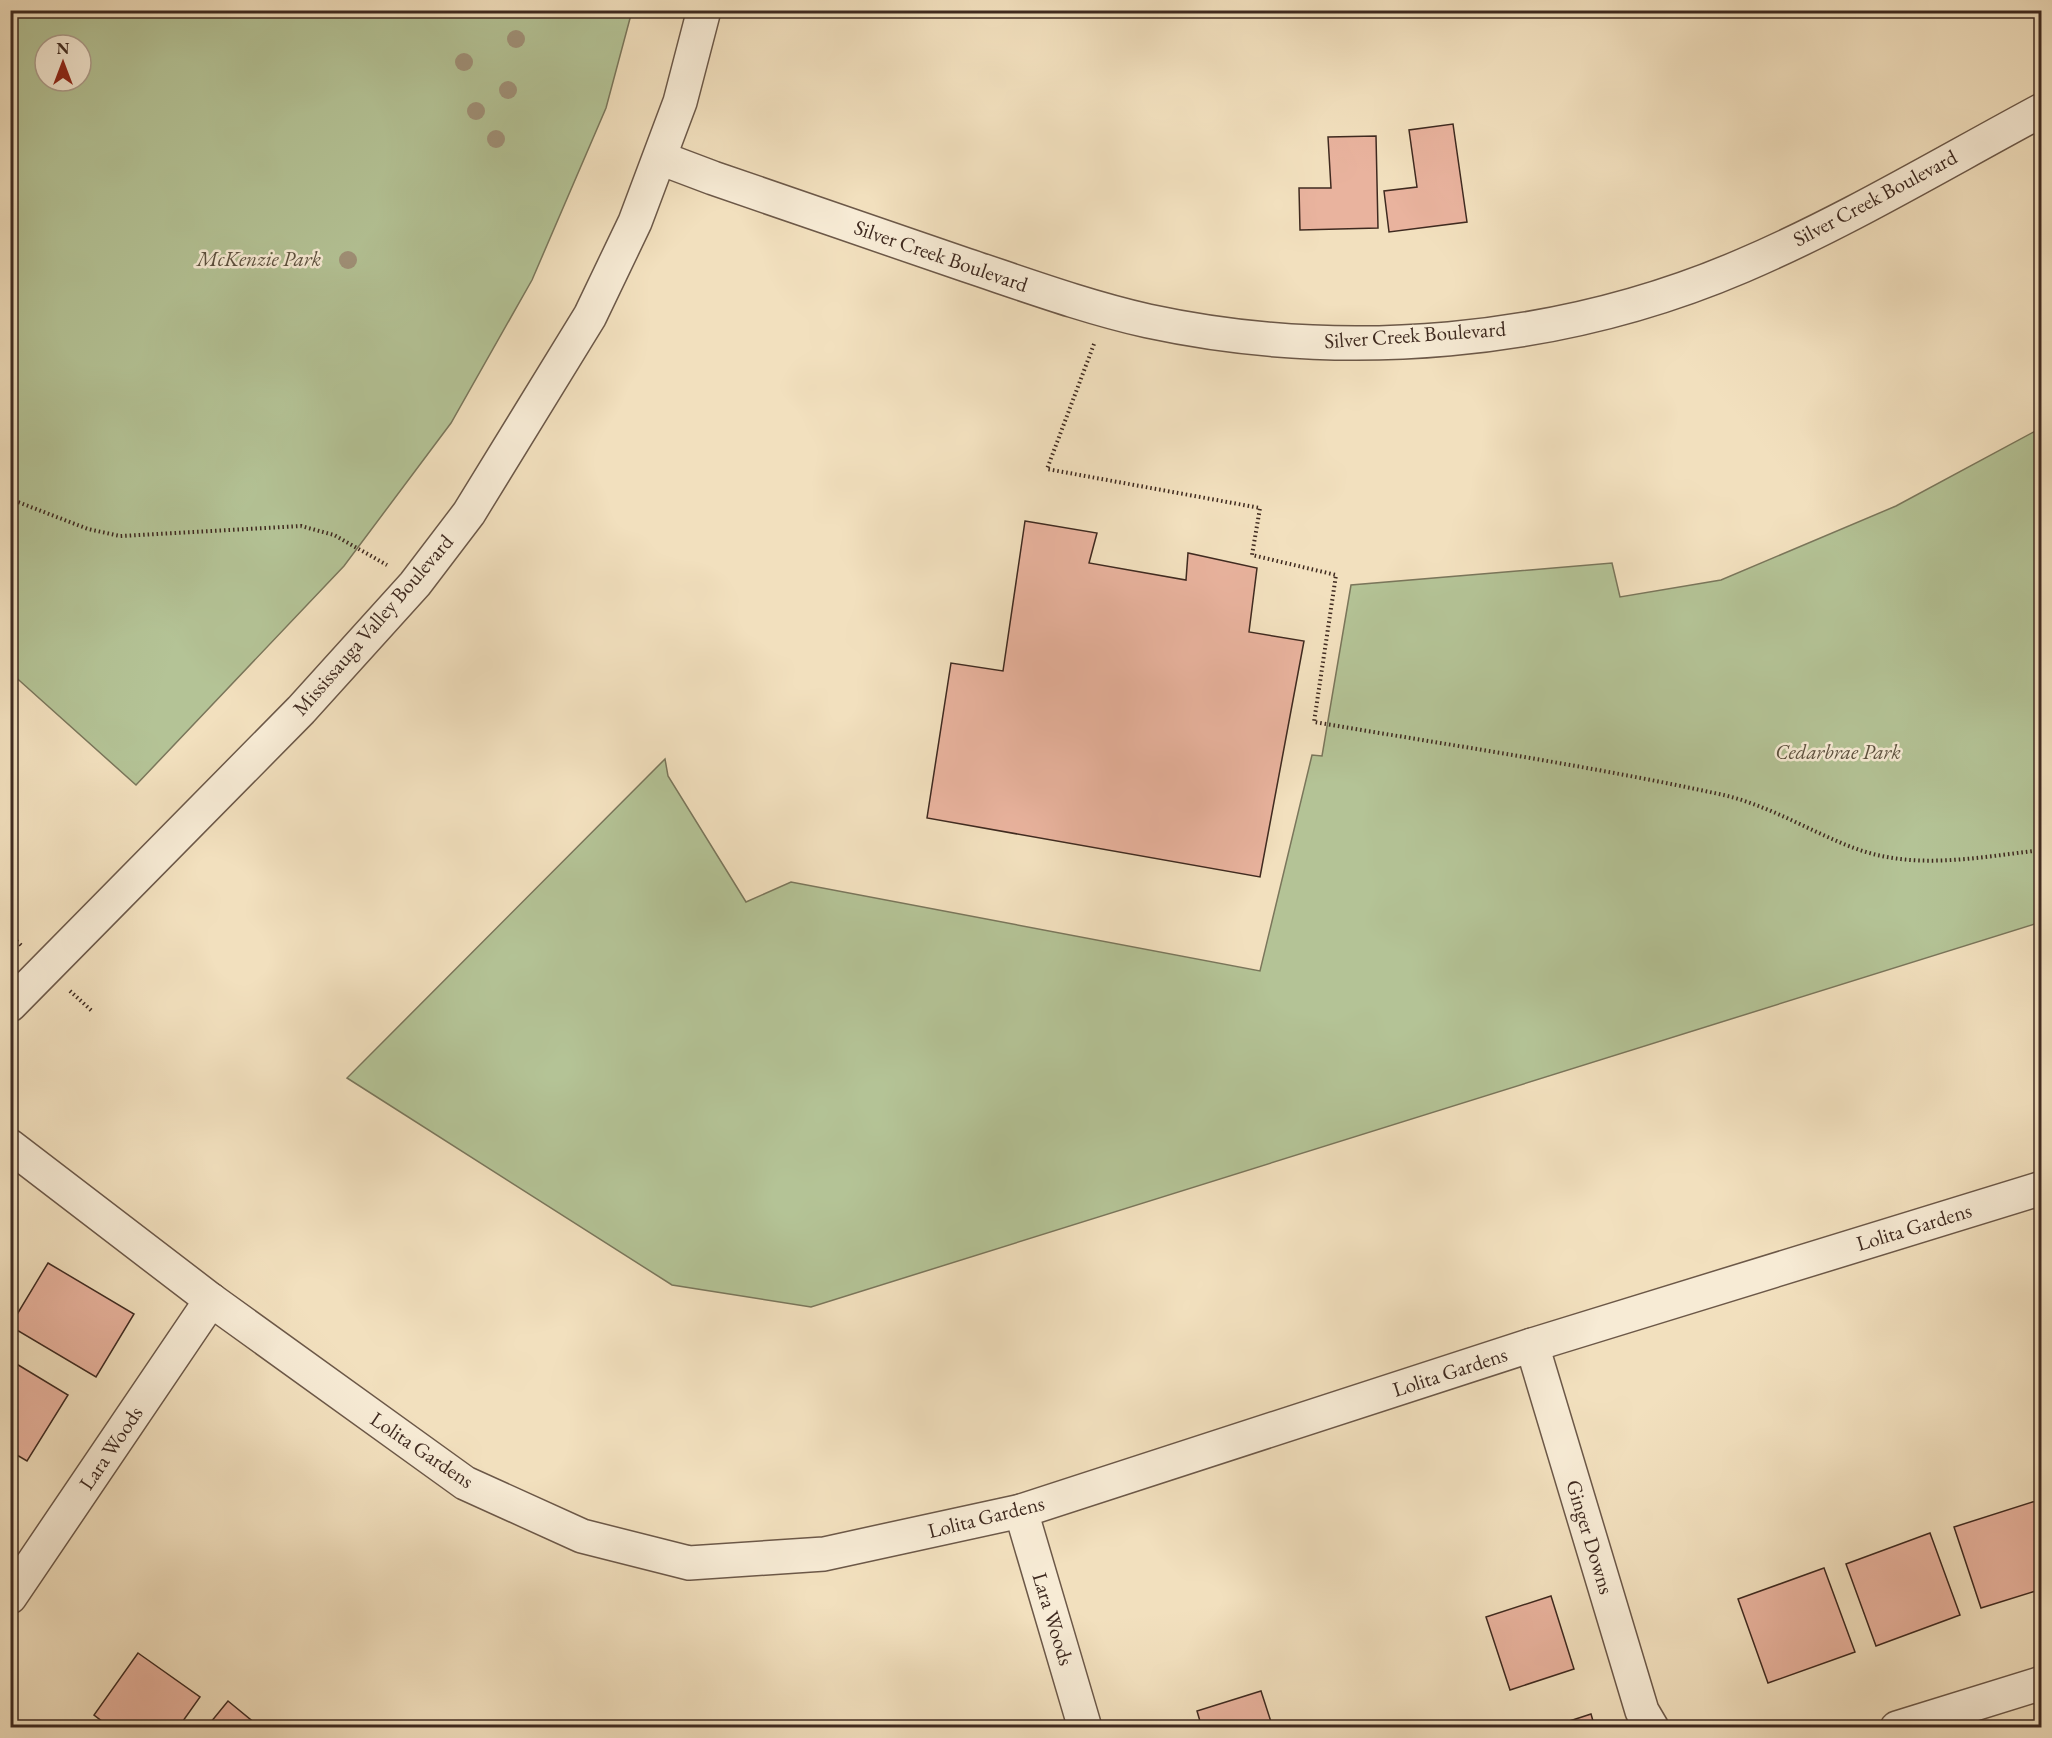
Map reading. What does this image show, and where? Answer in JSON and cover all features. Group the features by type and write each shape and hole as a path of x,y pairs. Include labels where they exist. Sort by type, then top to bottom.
{"street":[{"name":"Mississauga Valley Boulevard","path":"10,1005 301,710 414,584 469,513 590,316 635,222 680,102 704,10"},
{"name":"Silver Creek Boulevard","path":"660,158 724,182 1147,321 1241,337 1351,344 1455,337 1566,322 1648,300 1742,266 1864,206 2042,110"},
{"name":"Lolita Gardens","path":"10,1146 211,1300 465,1483 582,1536 689,1563 824,1554 1021,1511 1532,1345 2042,1188"},
{"name":"Lara Woods","path":"10,1597 211,1300"},
{"name":"Ginger Downs","path":"1532,1345 1642,1711 1652,1728"},
{"name":"Lara Woods","path":"1021,1511 1085,1728"},
{"path":"1897,1728 2042,1683"}],"path":[{"path":"1105,309 1089,361 1047,469 1260,508 1252,555 1336,575 1314,722 1660,781 1729,796 1855,849 1908,862 1960,860 2042,850"},
{"path":"10,499 67,522 120,536 301,526 334,535 363,549 414,584"},
{"path":"10,935 22,946"},
{"path":"63,985 92,1011"}],"green space":[{"name":"McKenzie Park","path":"10,11 632,11 606,108 532,280 451,423 344,566 136,785 11,673"},
{"name":"Cedarbrae Park","path":"2041,428 2041,922 811,1307 672,1285 347,1078 665,759 668,776 746,902 791,882 1260,971 1312,755 1322,756 1351,585 1612,563 1620,597 1721,580 1896,506"}],"building":[{"path":"1453,124 1467,222 1389,232 1384,191 1417,187 1409,130"},
{"path":"1376,136 1378,228 1300,230 1299,188 1331,188 1328,137"},
{"path":"1025,521 1097,533 1089,563 1186,580 1188,553 1257,568 1249,632 1304,641 1260,877 927,818 951,663 1003,671"},
{"path":"48,1263 134,1314 96,1377 10,1326"},
{"path":"10,1360 68,1395 27,1461 10,1451"},
{"path":"2042,1499 2042,1589 1981,1608 1954,1527"},
{"path":"1930,1533 1960,1615 1876,1646 1846,1564"},
{"path":"1824,1568 1855,1652 1768,1683 1738,1599"},
{"path":"1551,1596 1574,1669 1510,1690 1486,1617"},
{"path":"138,1653 200,1697 178,1728 111,1728 94,1715"},
{"path":"1261,1691 1273,1728 1202,1728 1197,1711"},
{"path":"228,1701 261,1728 206,1728"},
{"path":"1591,1714 1595,1728 1548,1728"}]}
